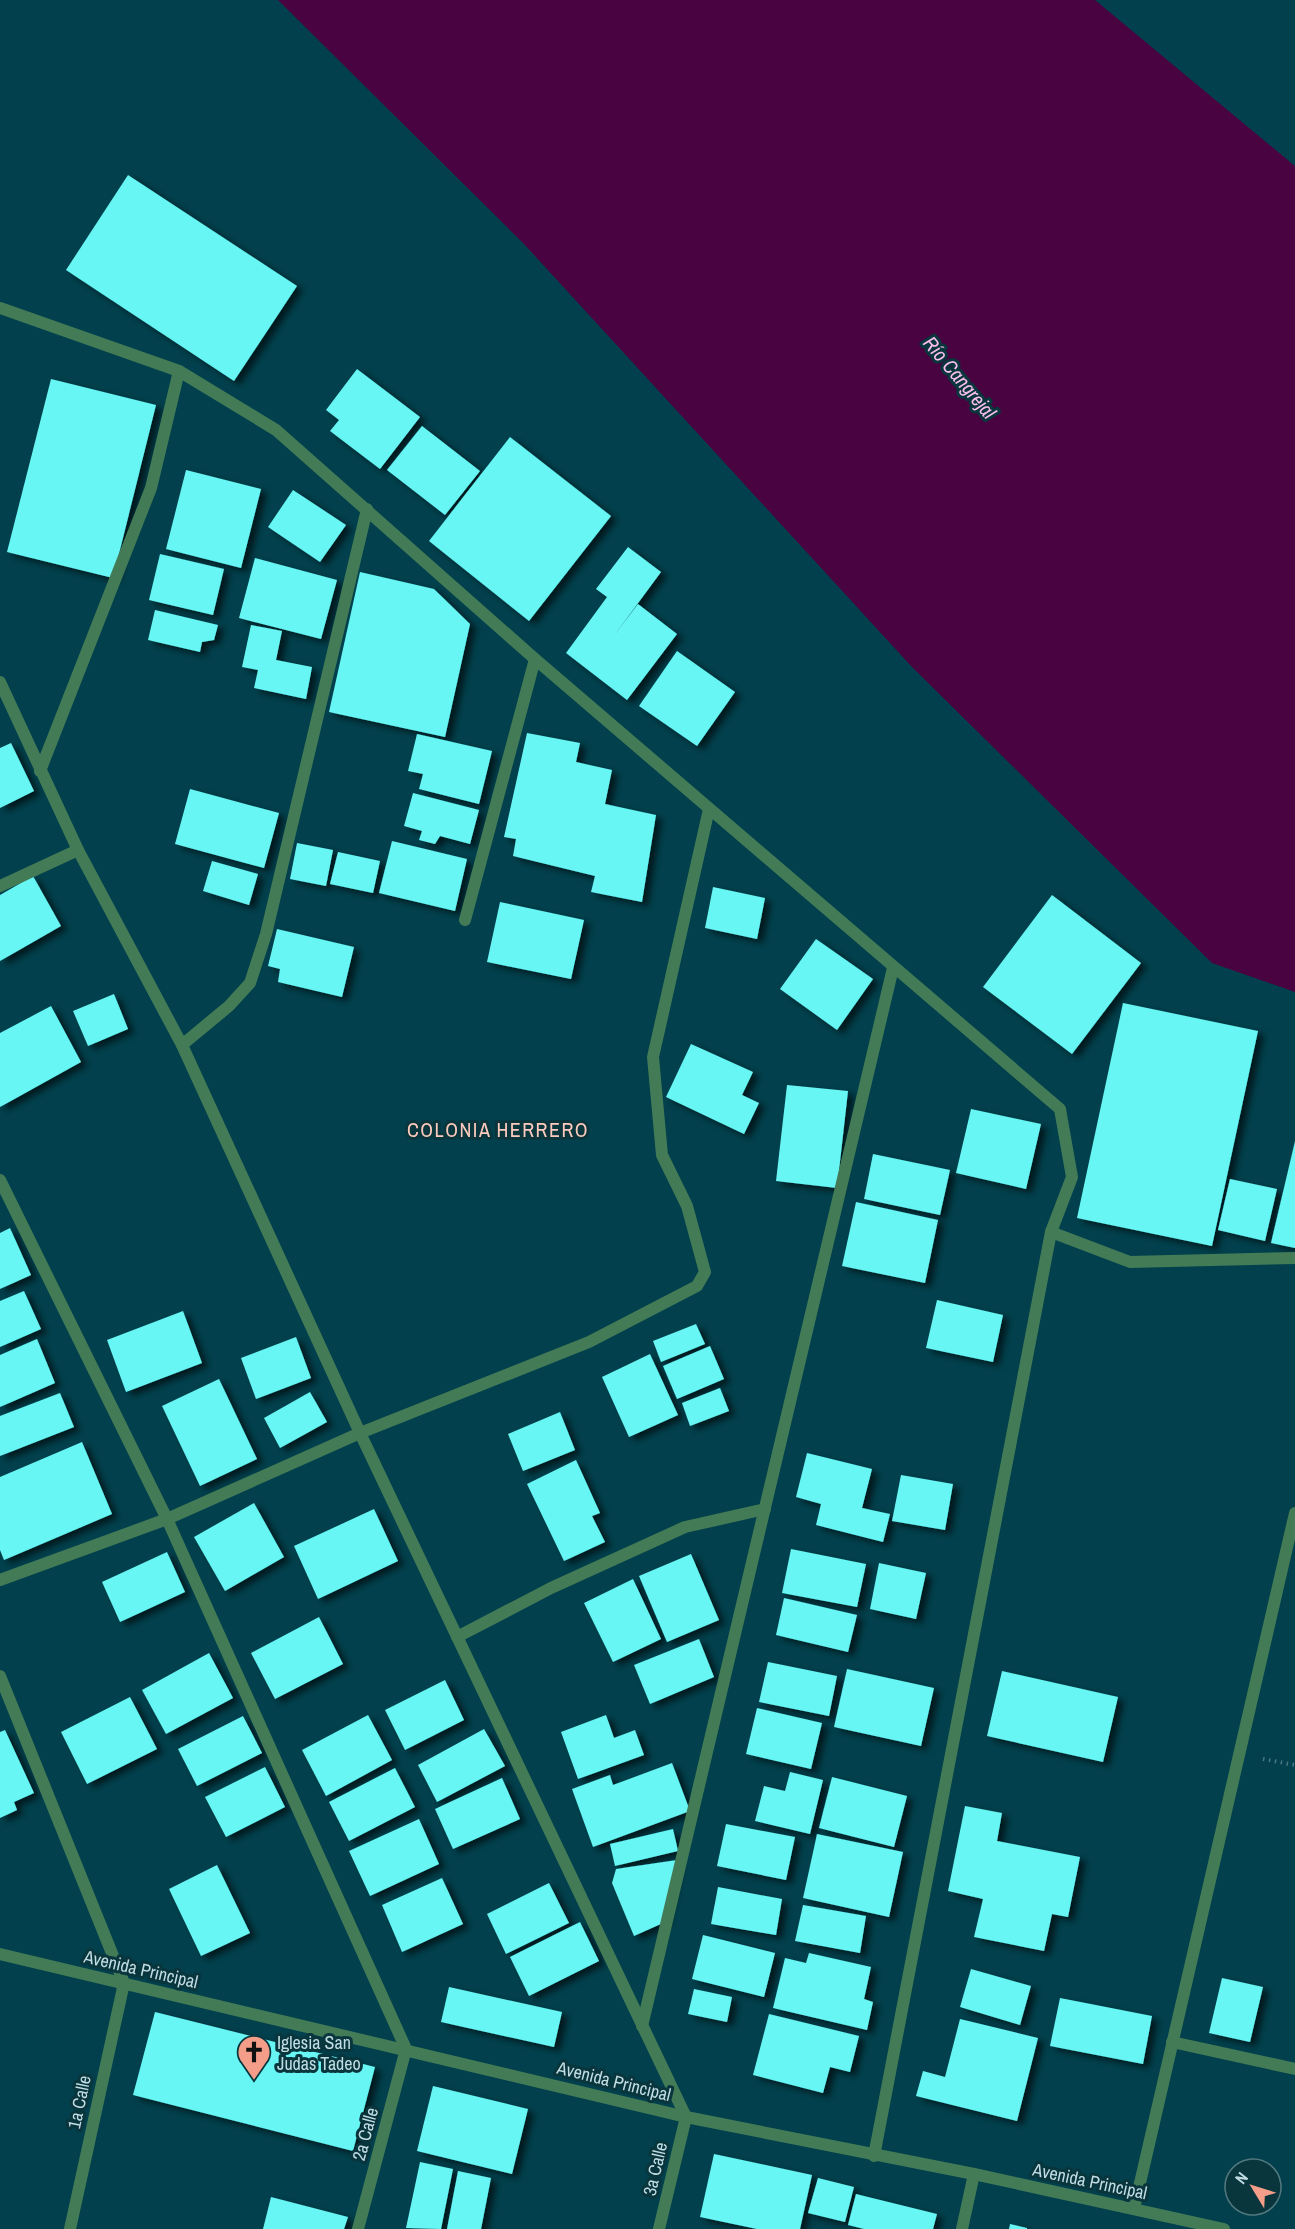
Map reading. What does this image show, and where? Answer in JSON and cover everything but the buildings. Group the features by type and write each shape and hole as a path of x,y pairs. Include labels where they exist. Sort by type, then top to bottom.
{"street":[{"path":"0,308 179,371 276,430 535,659 893,968 1013,1066 1060,1109 1072,1177 1051,1232 874,2156"},
{"path":"40,771 152,488 179,371"},
{"path":"182,1045 229,1006 250,982 266,934 367,509"},
{"path":"465,920 535,659"},
{"path":"0,682 78,849 182,1045 360,1432 686,2116"},
{"path":"0,1580 167,1519 360,1432 589,1341 697,1286 705,1272 687,1206 662,1155 653,1057 709,809"},
{"path":"0,886 78,849"},
{"path":"642,2026 893,968"},
{"path":"0,1180 167,1519 406,2049"},
{"path":"1051,1232 1130,1262 1295,1258"},
{"path":"457,1637 551,1588 685,1527 765,1509"},
{"path":"1134,2209 1295,1513"},
{"path":"0,1676 124,1983"},
{"name":"Avenida Principal","path":"0,1954 686,2116 874,2156 974,2174 1224,2229"},
{"name":"1a Calle","path":"70,2229 124,1983"},
{"path":"1172,2042 1295,2069"},
{"name":"2a Calle","path":"358,2229 406,2049"},
{"name":"3a Calle","path":"659,2229 686,2116"},
{"path":"962,2229 974,2174"}],"water":[{"name":"Río Cangrejal","path":"278,0 1095,0 1295,166 1295,992 1212,963 912,667 524,244"}],"place":[{"name":"Iglesia San Judas Tadeo","path":"254,2081"}],"district":[{"name":"COLONIA HERRERO","path":"498,1129"}]}
